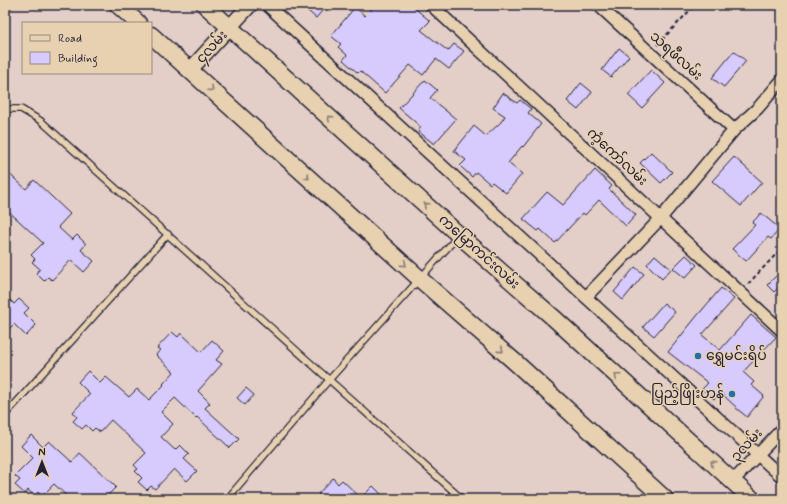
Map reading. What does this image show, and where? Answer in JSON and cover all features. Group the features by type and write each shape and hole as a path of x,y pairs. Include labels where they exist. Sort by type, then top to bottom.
{"main road":[{"path":"118,5 137,22"},
{"name":"ကမြောကင်းလမ်း","path":"205,5 752,499"},
{"path":"152,36 665,499"}],"street":[{"name":"၄လမ်း","path":"190,70 250,5"},
{"path":"267,5 782,477"},
{"name":"ကံ့ကော်လမ်း","path":"431,5 782,331"},
{"name":"သရဖီလမ်း","path":"598,5 651,52 734,130"},
{"path":"586,297 661,218 734,130 758,108 782,80"},
{"name":"၃လမ်း","path":"733,482 782,429"}],"lane":[{"path":"5,10 10,5"},
{"path":"5,109 21,109 41,121 462,499"},
{"path":"5,415 168,234"},
{"path":"226,499 459,235"}],"path":[{"path":"651,52 694,5"},
{"path":"740,292 782,248"}],"building":[{"path":"301,5 327,5 316,18"},
{"path":"376,5 411,5 430,21 421,30 448,51 454,44 464,51 449,69 436,59 423,75 410,65 385,93 360,71 358,73 343,60 347,55 338,47 341,44 331,36 355,7 365,16"},
{"path":"619,48 629,56 611,77 602,70"},
{"path":"734,51 746,61 724,87 712,78"},
{"path":"651,70 665,83 642,108 628,95"},
{"path":"425,80 437,90 430,98 456,119 434,144 418,131 421,127 399,108"},
{"path":"581,83 592,92 578,110 567,101"},
{"path":"503,93 517,103 520,100 531,109 528,113 541,124 508,163 522,174 506,193 492,182 490,184 476,172 472,177 460,166 466,160 454,151 474,126 486,136 501,122 505,116 493,108"},
{"path":"651,152 672,172 661,183 640,163"},
{"path":"734,157 762,182 741,206 712,181"},
{"path":"5,170 26,189 34,180 70,214 58,227 72,240 77,235 86,244 81,250 94,261 84,272 71,260 52,280 48,277 44,281 36,273 40,269 32,262 35,259 31,255 43,243 5,208"},
{"path":"595,170 612,186 609,189 636,215 626,226 599,200 585,215 583,213 555,243 540,229 538,231 523,219 547,192 563,205"},
{"path":"761,213 780,229 771,239 768,237 746,261 732,249 755,225 752,223"},
{"path":"655,255 671,269 662,279 647,264"},
{"path":"686,255 697,265 685,278 673,268"},
{"path":"635,267 644,274 623,300 614,292"},
{"path":"782,270 782,284 774,292 767,285"},
{"path":"721,288 734,299 702,335 720,350 751,315 776,337 743,372 754,382 751,385 764,396 747,417 720,392 714,399 702,389 708,383 668,352"},
{"path":"5,295 14,304 19,299 29,308 24,313 36,325 26,336 14,324 5,333"},
{"path":"664,303 675,312 654,336 643,327"},
{"path":"172,332 178,337 181,333 201,352 212,340 224,351 216,360 222,364 198,391 210,403 205,408 239,439 230,448 175,398 161,412 173,424 161,437 175,450 180,445 189,454 184,459 197,471 187,481 174,469 155,489 151,486 147,490 138,482 142,478 135,471 138,469 134,465 146,453 111,420 100,432 95,428 92,431 86,425 82,429 73,421 77,417 73,412 90,394 78,382 88,371 100,383 106,377 129,397 137,389 149,400 174,372 156,355 160,350 157,348"},
{"path":"246,388 254,395 245,405 237,398"},
{"path":"31,435 43,447 49,441 72,462 80,453 116,487 104,499 70,499 54,484 42,496 38,492 35,496 28,490 25,494 15,485 20,480 15,476 33,458 21,446"},
{"path":"333,478 338,484 342,480 361,498 373,486 386,499 323,499 318,494"}],"place":[{"name":"ရွှေမင်းရိပ်","path":"698,356"},
{"name":"ပြည့်ဖြိုးဟန်","path":"732,394"}]}
